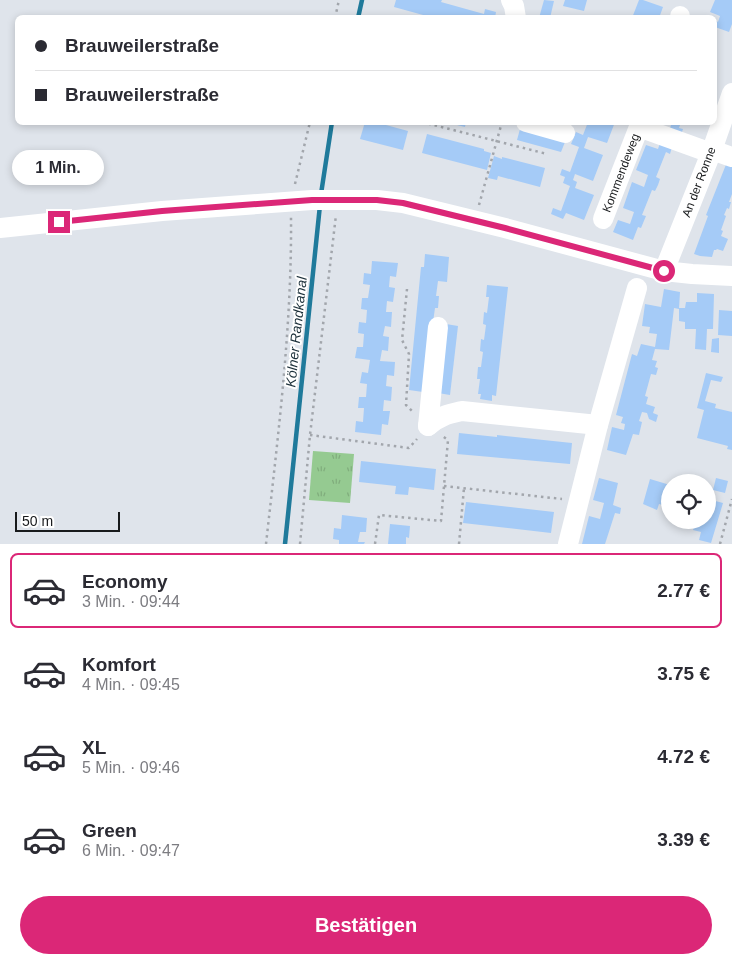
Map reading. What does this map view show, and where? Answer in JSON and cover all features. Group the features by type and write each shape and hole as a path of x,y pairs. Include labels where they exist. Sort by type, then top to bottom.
{"street":[{"path":"511,0 516,15"},
{"name":"An der Ronne","path":"664,271 711,151 727,122 732,93"},
{"path":"537,125 565,133"},
{"name":"Kommendeweg","path":"603,219 640,125 732,157"},
{"path":"0,228 162,211 291,202 326,204 377,200 403,203 505,228 664,271 732,276"},
{"path":"568,544 598,425 637,288"},
{"path":"428,426 438,327"},
{"path":"428,426 435,419 444,415 462,411 598,425"}],"path":[{"path":"336,15 339,0"},
{"path":"266,544 282,390 292,254 291,202 309,125"},
{"path":"433,125 547,154"},
{"path":"479,202 501,125"},
{"path":"300,544 310,435 326,204"},
{"path":"375,544 379,515 441,521 448,440 428,426 406,405 409,354 402,340 407,289"},
{"path":"310,435 409,448 428,426"},
{"path":"444,486 579,501"},
{"path":"459,544 464,488"},
{"path":"720,544 732,499"}],"green space":[{"path":"313,451 354,454 350,503 309,500"}],"building":[{"path":"396,0 442,0 441,2 484,14 485,9 496,12 496,15 423,15 394,7"},
{"path":"544,0 554,1 551,15 540,15"},
{"path":"565,0 587,0 584,11 563,6"},
{"path":"639,0 663,7 660,15 633,15"},
{"path":"715,0 732,0 732,24 729,32 717,28 717,21 720,16 710,12"},
{"path":"364,125 386,125 408,131 403,150 360,139"},
{"path":"587,125 614,125 607,143 588,137 584,148 603,155 593,181 575,174 573,180 577,182 575,188 594,195 584,220 566,213 563,219 551,214 553,208 561,211 570,186 563,183 565,177 560,175 562,169 570,172 579,147 571,144 576,132 583,135"},
{"path":"671,125 680,125 679,128 683,129 681,135 669,131"},
{"path":"520,129 565,142 561,152 517,140"},
{"path":"427,134 484,149 484,151 491,153 487,170 422,153"},
{"path":"660,143 672,147 670,154 666,152 656,177 660,179 658,185 655,191 652,190 642,215 646,216 641,228 638,227 633,240 613,232 618,220 630,224 634,212 623,208 632,182 644,187 648,175 636,170 646,145 658,149"},
{"path":"494,156 545,168 540,187 498,176 497,180 488,178"},
{"path":"727,162 732,164 732,194 729,209 727,208 724,215 726,216 721,236 728,239 723,251 714,250 712,257 700,256 694,254 708,216 706,215"},
{"path":"425,254 449,257 447,282 438,281 436,296 439,296 438,308 435,308 423,392 409,390 421,267 424,267"},
{"path":"372,261 398,263 396,277 390,276 389,287 395,288 393,302 387,301 386,312 392,312 391,327 385,326 383,336 389,337 388,351 382,350 380,361 395,362 394,376 387,375 386,386 392,387 391,401 384,400 383,411 390,411 388,425 382,424 381,435 355,432 356,421 363,422 364,408 358,408 359,397 366,397 367,384 360,383 362,372 368,373 370,360 355,358 357,347 363,347 364,334 358,333 359,322 366,323 367,310 361,309 362,298 368,298 370,285 363,284 364,273 371,274"},
{"path":"487,285 508,287 496,396 492,395 492,401 480,399 481,394 478,394 480,379 477,379 478,367 481,367 483,352 480,351 481,339 484,340 486,325 483,324 484,312 487,313 489,297 486,297"},
{"path":"664,289 680,292 679,309 674,308 669,350 655,349 652,360 657,361 655,367 658,368 656,375 651,374 645,396 648,397 646,404 655,407 653,413 658,415 656,422 649,419 647,413 642,412 639,421 642,422 639,435 633,434 626,455 607,450 612,427 624,430 625,424 621,423 623,417 616,415 632,354 637,356 641,344 655,347 657,334 649,333 650,327 642,326 645,304 661,307"},
{"path":"697,293 714,294 713,329 707,329 706,350 695,349 696,329 685,329 685,322 679,321 679,308 685,308 686,302 697,302"},
{"path":"719,310 732,311 732,336 718,335"},
{"path":"446,324 458,326 450,395 438,393"},
{"path":"719,338 719,353 711,352 712,339"},
{"path":"706,373 723,377 721,382 711,380 705,401 716,404 715,408 732,412 732,450 727,449 728,446 697,438 704,410 697,408"},
{"path":"459,433 572,443 570,464 457,454"},
{"path":"361,461 436,469 434,490 409,487 408,495 395,494 396,486 359,482"},
{"path":"599,478 618,483 613,505 621,508 620,514 615,513 605,544 582,544 589,516 600,519 604,503 593,500"},
{"path":"716,478 728,481 725,493 716,491"},
{"path":"650,479 661,482 661,505 659,504 657,510 643,504"},
{"path":"716,501 723,503 716,526"},
{"path":"466,502 554,512 551,533 463,523"},
{"path":"342,515 367,518 366,532 360,532 358,542 365,542 364,544 339,544 339,540 333,539 334,528 341,529"},
{"path":"390,524 410,526 409,538 406,537 406,544 388,544"},
{"path":"715,529 711,543 699,540 701,532 693,530"}],"waterway":[{"name":"Kölner Randkanal","path":"359,15 362,0"},
{"name":"Kölner Randkanal","path":"321,194 332,125"},
{"name":"Kölner Randkanal","path":"285,544 320,205"}],"route":[{"path":"59,222 162,211 312,200 377,200 403,203 505,228 664,271"}]}
